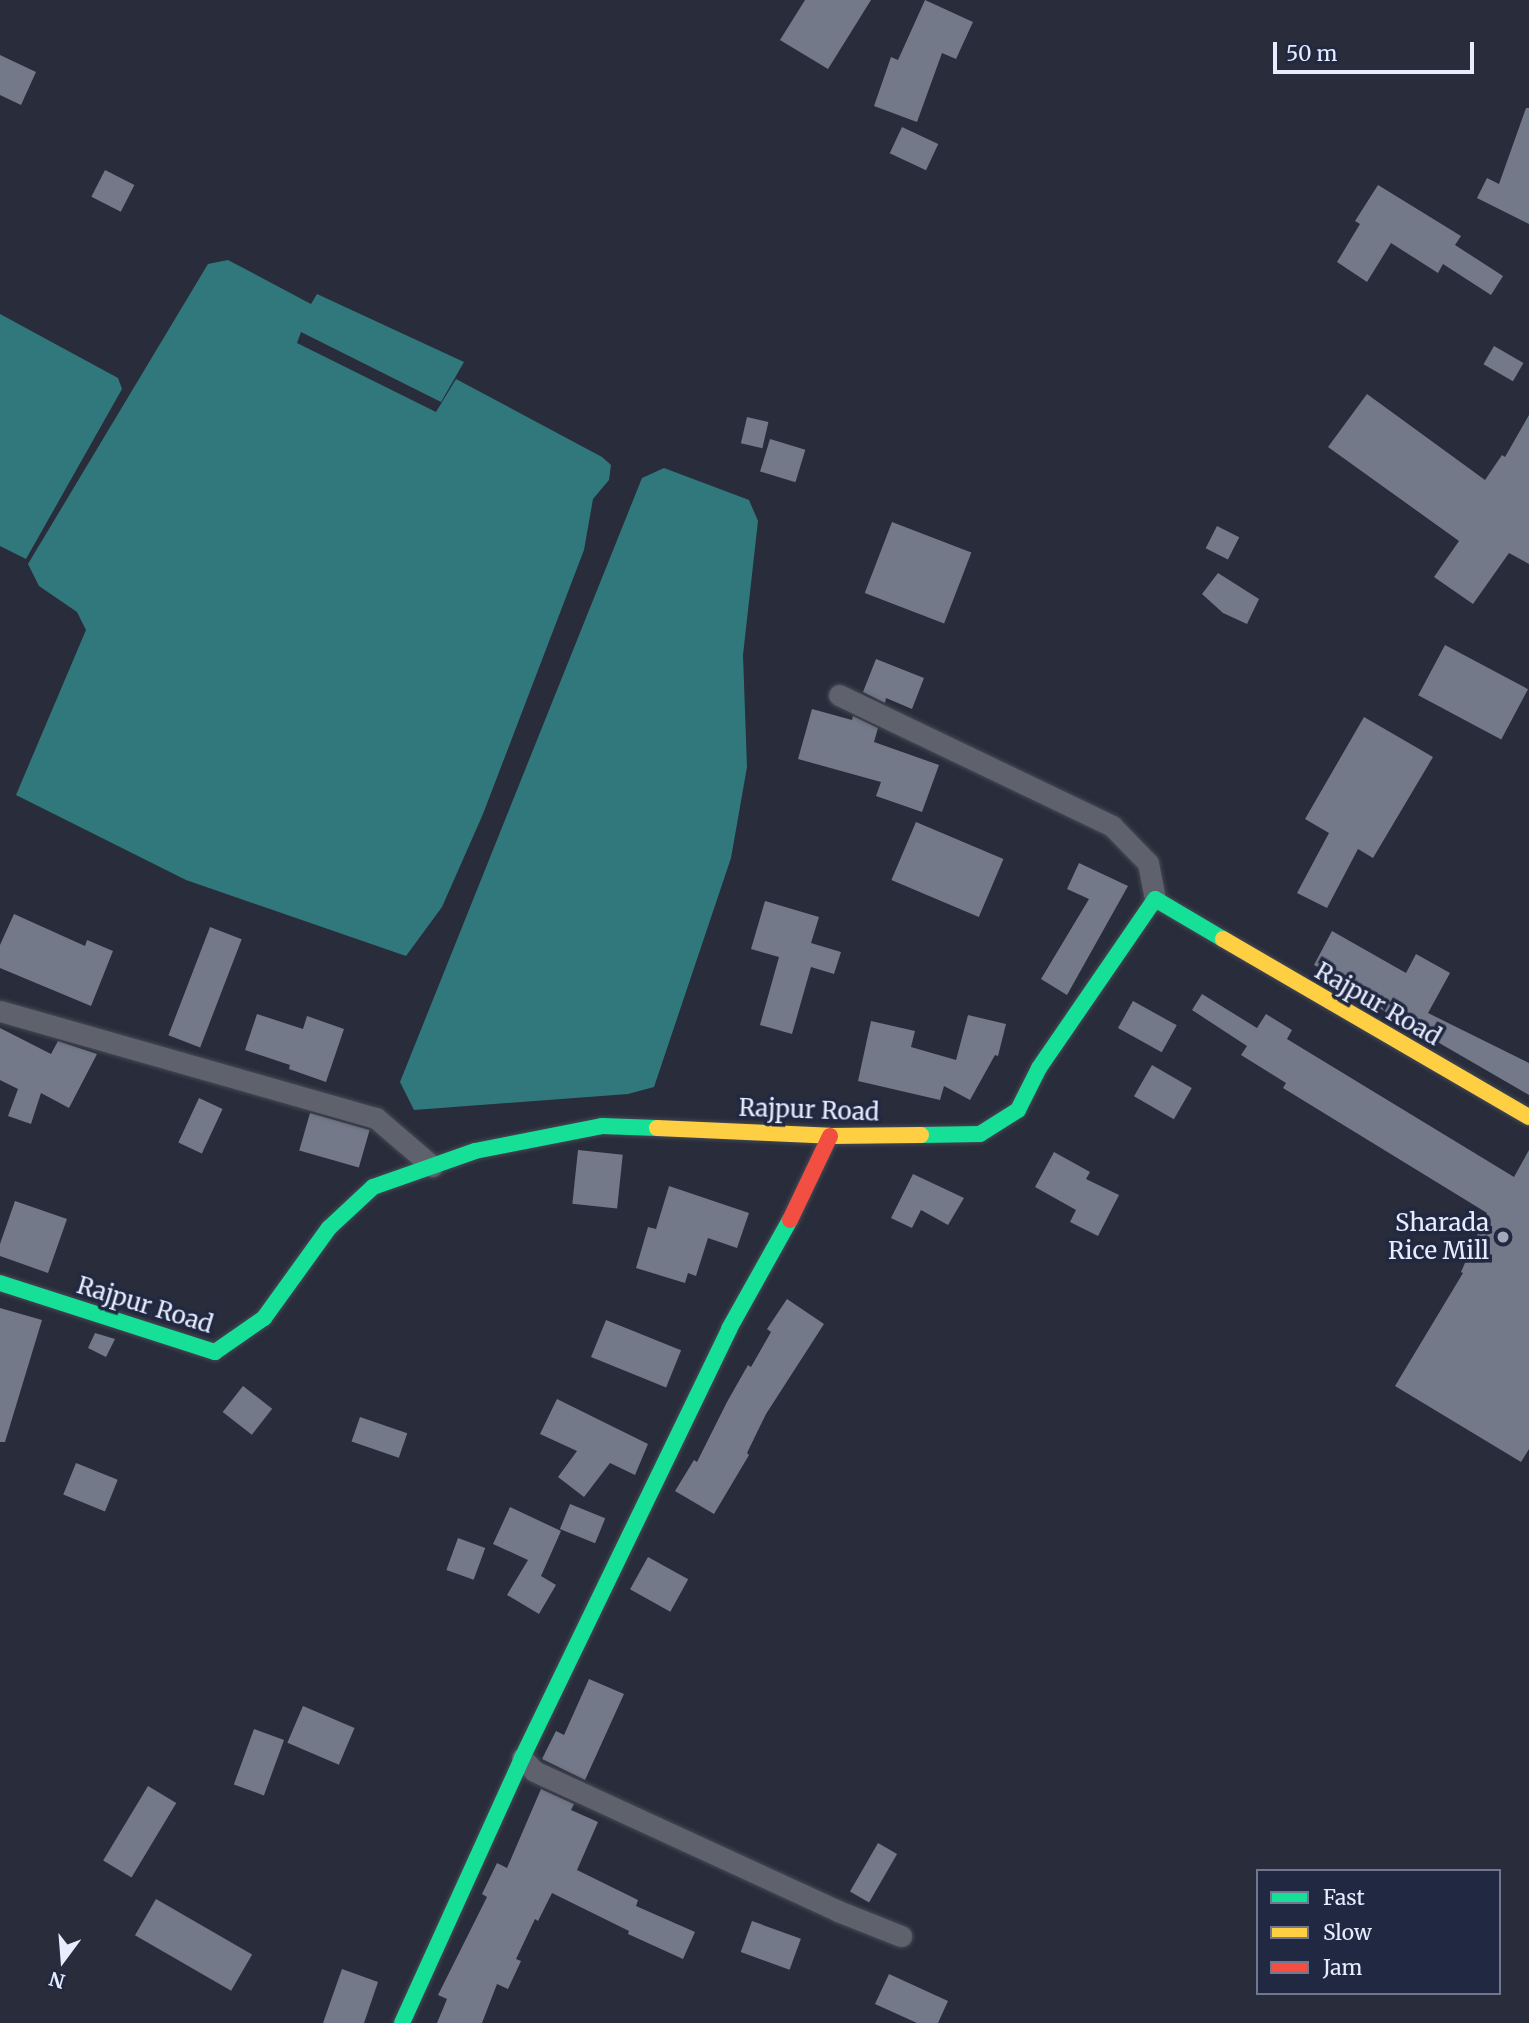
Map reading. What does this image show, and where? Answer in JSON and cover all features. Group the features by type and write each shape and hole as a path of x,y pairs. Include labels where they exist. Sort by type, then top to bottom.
{"street":[{"path":"839,695 1112,826 1148,863 1155,900"},
{"name":"Rajpur Road","path":"0,1283 215,1352 264,1318 330,1228 373,1186 475,1151 602,1126 830,1136 979,1134 1018,1110 1039,1068 1155,900 1529,1117"},
{"path":"0,1011 376,1118 432,1166"},
{"path":"402,2023 522,1758 729,1329 795,1210 830,1136"},
{"path":"522,1758 534,1771 838,1911 901,1936"}],"shaded area":[{"path":"228,260 311,304 317,294 464,362 441,402 301,332 297,343 436,412 456,379 602,457 611,465 609,480 593,499 584,550 483,814 442,907 406,956 186,880 16,795 86,630 77,612 39,586 28,564 208,264"},
{"path":"0,314 118,378 122,389 26,559 0,546"},
{"path":"664,468 749,500 758,521 743,655 747,767 731,858 654,1087 628,1094 414,1110 400,1082 642,478"}],"building":[{"path":"805,0 871,0 828,69 780,40"},
{"path":"925,0 973,22 956,59 942,53 917,122 874,106 891,57 898,60"},
{"path":"0,55 36,72 21,105 0,95"},
{"path":"1526,108 1529,108 1529,224 1477,198 1487,178 1499,184"},
{"path":"902,127 938,144 926,170 890,153"},
{"path":"105,170 134,185 121,212 91,197"},
{"path":"1378,185 1461,236 1455,245 1503,276 1491,295 1443,264 1438,273 1391,243 1367,282 1337,262 1360,224 1355,221"},
{"path":"1494,346 1523,363 1513,381 1484,364"},
{"path":"1367,394 1485,480 1502,455 1505,457 1529,415 1529,564 1509,553 1473,604 1434,577 1459,541 1328,447"},
{"path":"747,417 768,422 762,448 741,443"},
{"path":"770,439 805,450 795,482 760,472"},
{"path":"892,522 971,552 944,623 865,593"},
{"path":"1217,526 1239,537 1228,560 1206,548"},
{"path":"1218,573 1259,599 1247,624 1223,613 1202,594"},
{"path":"1445,645 1528,689 1501,739 1418,695"},
{"path":"876,659 924,678 912,709 886,698 885,703 863,692"},
{"path":"812,709 852,720 853,716 878,728 874,742 939,765 922,812 876,796 881,782 798,759"},
{"path":"1364,717 1433,757 1373,858 1358,849 1327,908 1297,893 1329,833 1305,819"},
{"path":"916,822 1003,859 979,917 891,880"},
{"path":"1079,863 1128,886 1067,995 1041,979 1089,899 1067,889"},
{"path":"765,901 819,917 811,943 841,952 834,974 811,967 792,1034 760,1025 779,957 751,949"},
{"path":"14,914 85,946 87,940 113,951 91,1006 0,968 0,945"},
{"path":"210,927 242,939 200,1047 168,1035"},
{"path":"1332,931 1406,973 1416,954 1450,973 1428,1013 1529,1063 1529,1095 1372,1004 1374,1000 1314,965"},
{"path":"1202,994 1257,1028 1266,1014 1292,1030 1287,1039 1514,1177 1529,1150 1529,1449 1521,1462 1395,1386 1463,1273 1461,1272 1487,1213 1283,1088 1286,1083 1241,1055 1247,1046 1192,1010"},
{"path":"1133,1001 1177,1025 1162,1052 1118,1028"},
{"path":"257,1014 303,1029 307,1016 344,1029 326,1082 289,1069 290,1065 245,1050"},
{"path":"968,1015 1006,1024 998,1056 995,1055 970,1100 944,1086 940,1100 858,1081 871,1021 915,1031 911,1047 956,1060"},
{"path":"0,1028 51,1054 58,1041 97,1054 69,1108 41,1093 31,1124 8,1116 18,1089 0,1080"},
{"path":"1152,1065 1192,1088 1174,1119 1134,1096"},
{"path":"199,1098 223,1109 202,1153 178,1142"},
{"path":"310,1113 370,1130 359,1168 299,1150"},
{"path":"578,1150 623,1155 617,1208 572,1204"},
{"path":"1054,1152 1090,1172 1086,1179 1119,1195 1098,1236 1070,1222 1076,1210 1035,1187"},
{"path":"913,1174 964,1198 948,1225 921,1210 912,1228 891,1218"},
{"path":"669,1186 749,1213 737,1248 708,1238 696,1276 688,1273 685,1283 636,1268 648,1227 656,1229"},
{"path":"15,1201 67,1219 48,1273 0,1256 0,1244"},
{"path":"787,1299 824,1324 766,1414 747,1453 749,1455 714,1514 675,1491 694,1460 697,1462 748,1365 751,1367 771,1332 767,1329"},
{"path":"0,1308 42,1320 5,1442 0,1442"},
{"path":"606,1320 681,1350 666,1387 591,1357"},
{"path":"95,1333 115,1339 106,1357 88,1348"},
{"path":"243,1386 272,1409 252,1435 223,1412"},
{"path":"557,1399 648,1444 635,1475 610,1463 584,1497 558,1477 577,1451 540,1434"},
{"path":"360,1417 407,1433 399,1458 352,1442"},
{"path":"76,1463 118,1480 105,1511 63,1495"},
{"path":"570,1504 605,1518 595,1543 560,1529"},
{"path":"510,1507 561,1531 541,1576 556,1585 539,1614 507,1595 528,1560 493,1544"},
{"path":"458,1538 485,1548 474,1580 446,1570"},
{"path":"648,1557 688,1579 670,1612 630,1589"},
{"path":"589,1679 624,1694 585,1780 542,1759 556,1731 564,1735"},
{"path":"303,1706 355,1728 339,1765 287,1743"},
{"path":"254,1729 284,1740 264,1795 234,1784"},
{"path":"148,1786 176,1803 131,1878 103,1861"},
{"path":"541,1789 574,1804 571,1810 598,1822 577,1870 638,1900 636,1906 695,1932 683,1959 628,1934 629,1931 552,1893 538,1921 535,1919 516,1959 521,1961 508,1989 497,1984 482,2023 437,2023 447,1999 438,1995 487,1897 482,1894 497,1863 507,1868"},
{"path":"878,1843 897,1854 869,1902 850,1891"},
{"path":"156,1899 252,1954 231,1991 135,1935"},
{"path":"752,1921 801,1939 790,1970 741,1952"},
{"path":"342,1969 378,1982 364,2023 323,2023"},
{"path":"889,1974 948,2001 938,2023 917,2023 875,2004"}],"traffic: fast":[{"path":"921,1135 980,1134 1018,1110 1039,1068 1155,899 1223,939"},
{"path":"0,1283 215,1352 264,1318 329,1228 373,1187 475,1151 602,1126 657,1128"},
{"path":"402,2023 522,1758 729,1329 790,1220"}],"traffic: slow":[{"path":"1223,939 1529,1117"},
{"path":"657,1128 830,1136 921,1135"}],"traffic: jam":[{"path":"790,1220 830,1136"}],"place":[{"name":"Sharada Rice Mill","path":"1503,1237"}]}
